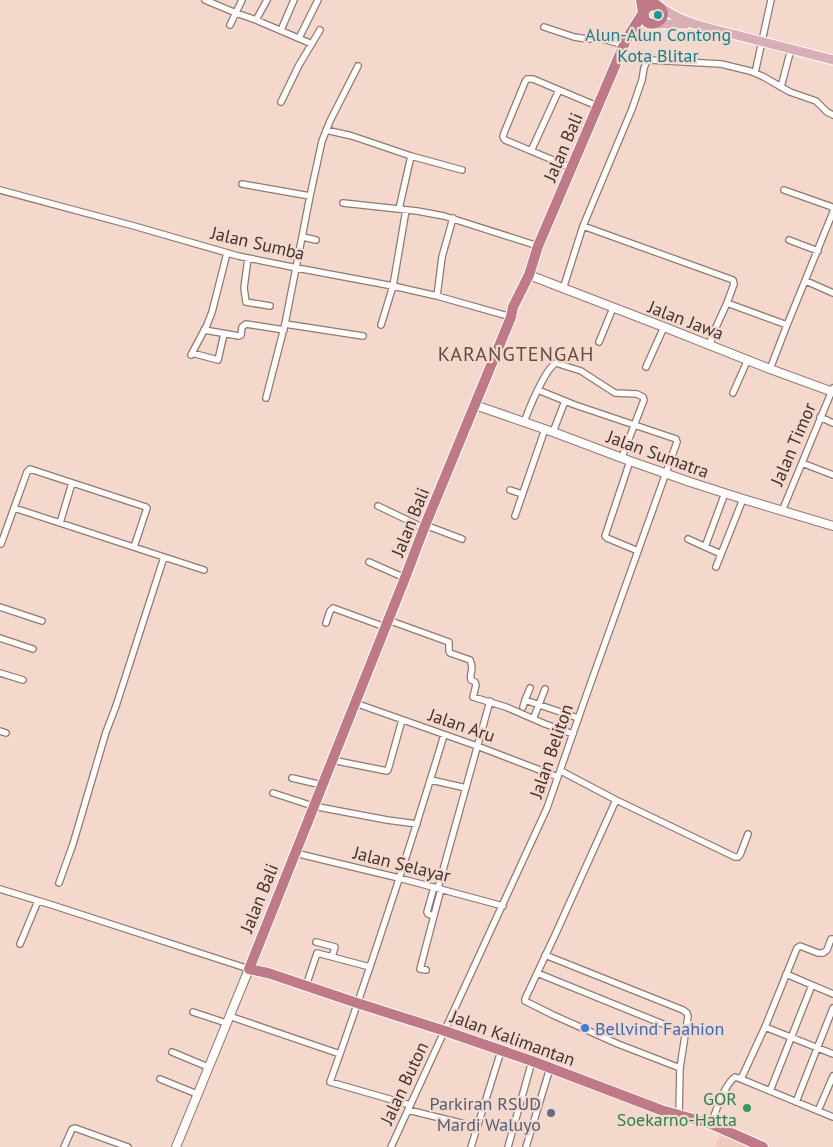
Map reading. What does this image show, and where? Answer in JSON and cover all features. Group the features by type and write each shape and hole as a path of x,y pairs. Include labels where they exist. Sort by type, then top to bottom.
{"highway":[{"path":"641,0 644,17 647,22 653,24"},
{"path":"625,42 640,28 659,22 663,17 662,11 658,6 648,0"},
{"path":"643,13 650,5 658,6"},
{"name":"Jalan Bali","path":"249,969 424,526 529,275 538,246 625,42 643,13"},
{"name":"Jalan Kalimantan","path":"249,969 268,973 532,1061 679,1115 711,1124 763,1147"}],"main road":[{"path":"658,6 675,17 694,25 833,60"},
{"path":"653,24 694,25"},
{"name":"Jalan Jawa","path":"529,275 770,369 833,390"},
{"name":"Jalan Sumatra","path":"475,405 666,474 833,526"},
{"name":"Jalan Bali","path":"176,1147 249,969"}],"street":[{"path":"205,0 312,44"},
{"path":"230,25 242,0"},
{"path":"256,20 266,0"},
{"path":"281,30 294,0"},
{"path":"299,38 318,0"},
{"path":"755,71 771,0"},
{"path":"544,27 587,39 599,38 625,42"},
{"path":"281,102 299,65 320,30"},
{"path":"781,85 791,49"},
{"path":"563,289 583,226 636,98 647,61 652,59 721,64 755,71 790,92 816,101 833,115"},
{"path":"266,398 285,327 322,141 358,66"},
{"path":"572,168 504,140 525,82 527,79 533,79 597,106"},
{"path":"531,152 558,90"},
{"path":"326,130 352,136 411,156 462,170"},
{"path":"399,209 411,156"},
{"path":"242,184 310,196"},
{"name":"Jalan Sumba","path":"0,190 248,258 393,286 512,312"},
{"path":"770,369 833,211 832,207 784,190"},
{"path":"343,203 399,209 453,218 538,246"},
{"path":"380,325 393,286 406,210"},
{"path":"437,296 442,257 453,218"},
{"path":"583,226 733,280 734,284 711,338 710,345"},
{"path":"302,237 316,240"},
{"path":"788,240 818,251"},
{"path":"224,334 218,360 192,354 212,312 227,252"},
{"path":"248,258 244,288 246,302 270,306"},
{"path":"806,281 833,293"},
{"path":"727,303 787,325"},
{"path":"599,342 613,308"},
{"path":"204,330 241,335 242,327 246,324 363,336"},
{"path":"646,367 664,327"},
{"path":"733,393 748,359"},
{"path":"524,422 533,399 554,364 568,366 581,371 615,393 636,394 643,397 644,400 622,457"},
{"path":"538,390 564,401 635,425"},
{"name":"Jalan Timor","path":"782,511 833,390"},
{"path":"553,432 564,401"},
{"path":"820,417 833,423"},
{"name":"Jalan Beliton","path":"445,1031 547,808 677,441 635,425"},
{"path":"515,516 545,429"},
{"path":"630,461 605,536 638,551"},
{"path":"802,463 833,475"},
{"path":"0,545 27,472 30,469 146,507 134,547"},
{"path":"60,523 72,483"},
{"path":"510,490 522,494"},
{"path":"705,547 725,493"},
{"path":"716,567 742,499"},
{"path":"378,506 424,526 462,539"},
{"path":"14,508 204,570"},
{"path":"688,539 721,554"},
{"path":"59,884 106,732 164,557"},
{"path":"369,562 405,578"},
{"path":"0,606 42,621"},
{"path":"326,623 333,608 450,642 450,652 470,660 472,664 473,668 470,678 476,685 473,697 573,734"},
{"path":"0,638 33,649"},
{"path":"0,673 23,680"},
{"path":"522,707 530,688"},
{"path":"534,717 545,689"},
{"path":"525,700 578,718"},
{"path":"426,970 420,969 437,888 490,702"},
{"name":"Jalan Aru","path":"355,703 559,774 735,857 740,855 748,834"},
{"path":"332,760 387,771 402,720"},
{"path":"444,735 384,929 330,1082 409,1108 477,1127"},
{"path":"292,778 322,785"},
{"path":"431,780 466,788"},
{"path":"273,793 286,800 313,806 417,824"},
{"path":"616,800 525,999 526,1002 618,1044 680,1068"},
{"name":"Jalan Selayar","path":"295,853 399,878 502,906"},
{"path":"431,916 427,912 437,888"},
{"path":"0,889 249,969"},
{"path":"20,944 38,901"},
{"path":"741,1079 799,946 823,953 831,939 833,939"},
{"path":"316,942 335,947 332,957"},
{"path":"306,986 317,953 370,967"},
{"path":"545,955 687,1013 680,1068 679,1115"},
{"path":"537,973 685,1033"},
{"path":"786,974 833,994"},
{"path":"770,1091 812,985"},
{"path":"796,1102 833,1008"},
{"path":"193,1012 227,1019 340,1054"},
{"path":"765,1027 833,1054"},
{"name":"Jalan Buton","path":"391,1147 445,1031"},
{"path":"471,1147 501,1051"},
{"path":"172,1052 208,1067"},
{"path":"508,1147 532,1061"},
{"path":"526,1147 550,1068"},
{"path":"818,1111 833,1076"},
{"path":"711,1124 730,1081 734,1077 833,1118"},
{"path":"160,1079 197,1094"},
{"path":"64,1147 72,1129 75,1128 128,1147"}],"shaded area":[{"path":"721,1131 759,1147 715,1147"}],"place":[{"name":"Alun-Alun Contong Kota Blitar","path":"658,15"},
{"name":"Bellvind Faahion","path":"585,1028"},
{"name":"GOR Soekarno-Hatta","path":"747,1108"},
{"name":"Parkiran RSUD Mardi Waluyo","path":"551,1113"}],"district":[{"name":"KARANGTENGAH","path":"516,354"}]}
